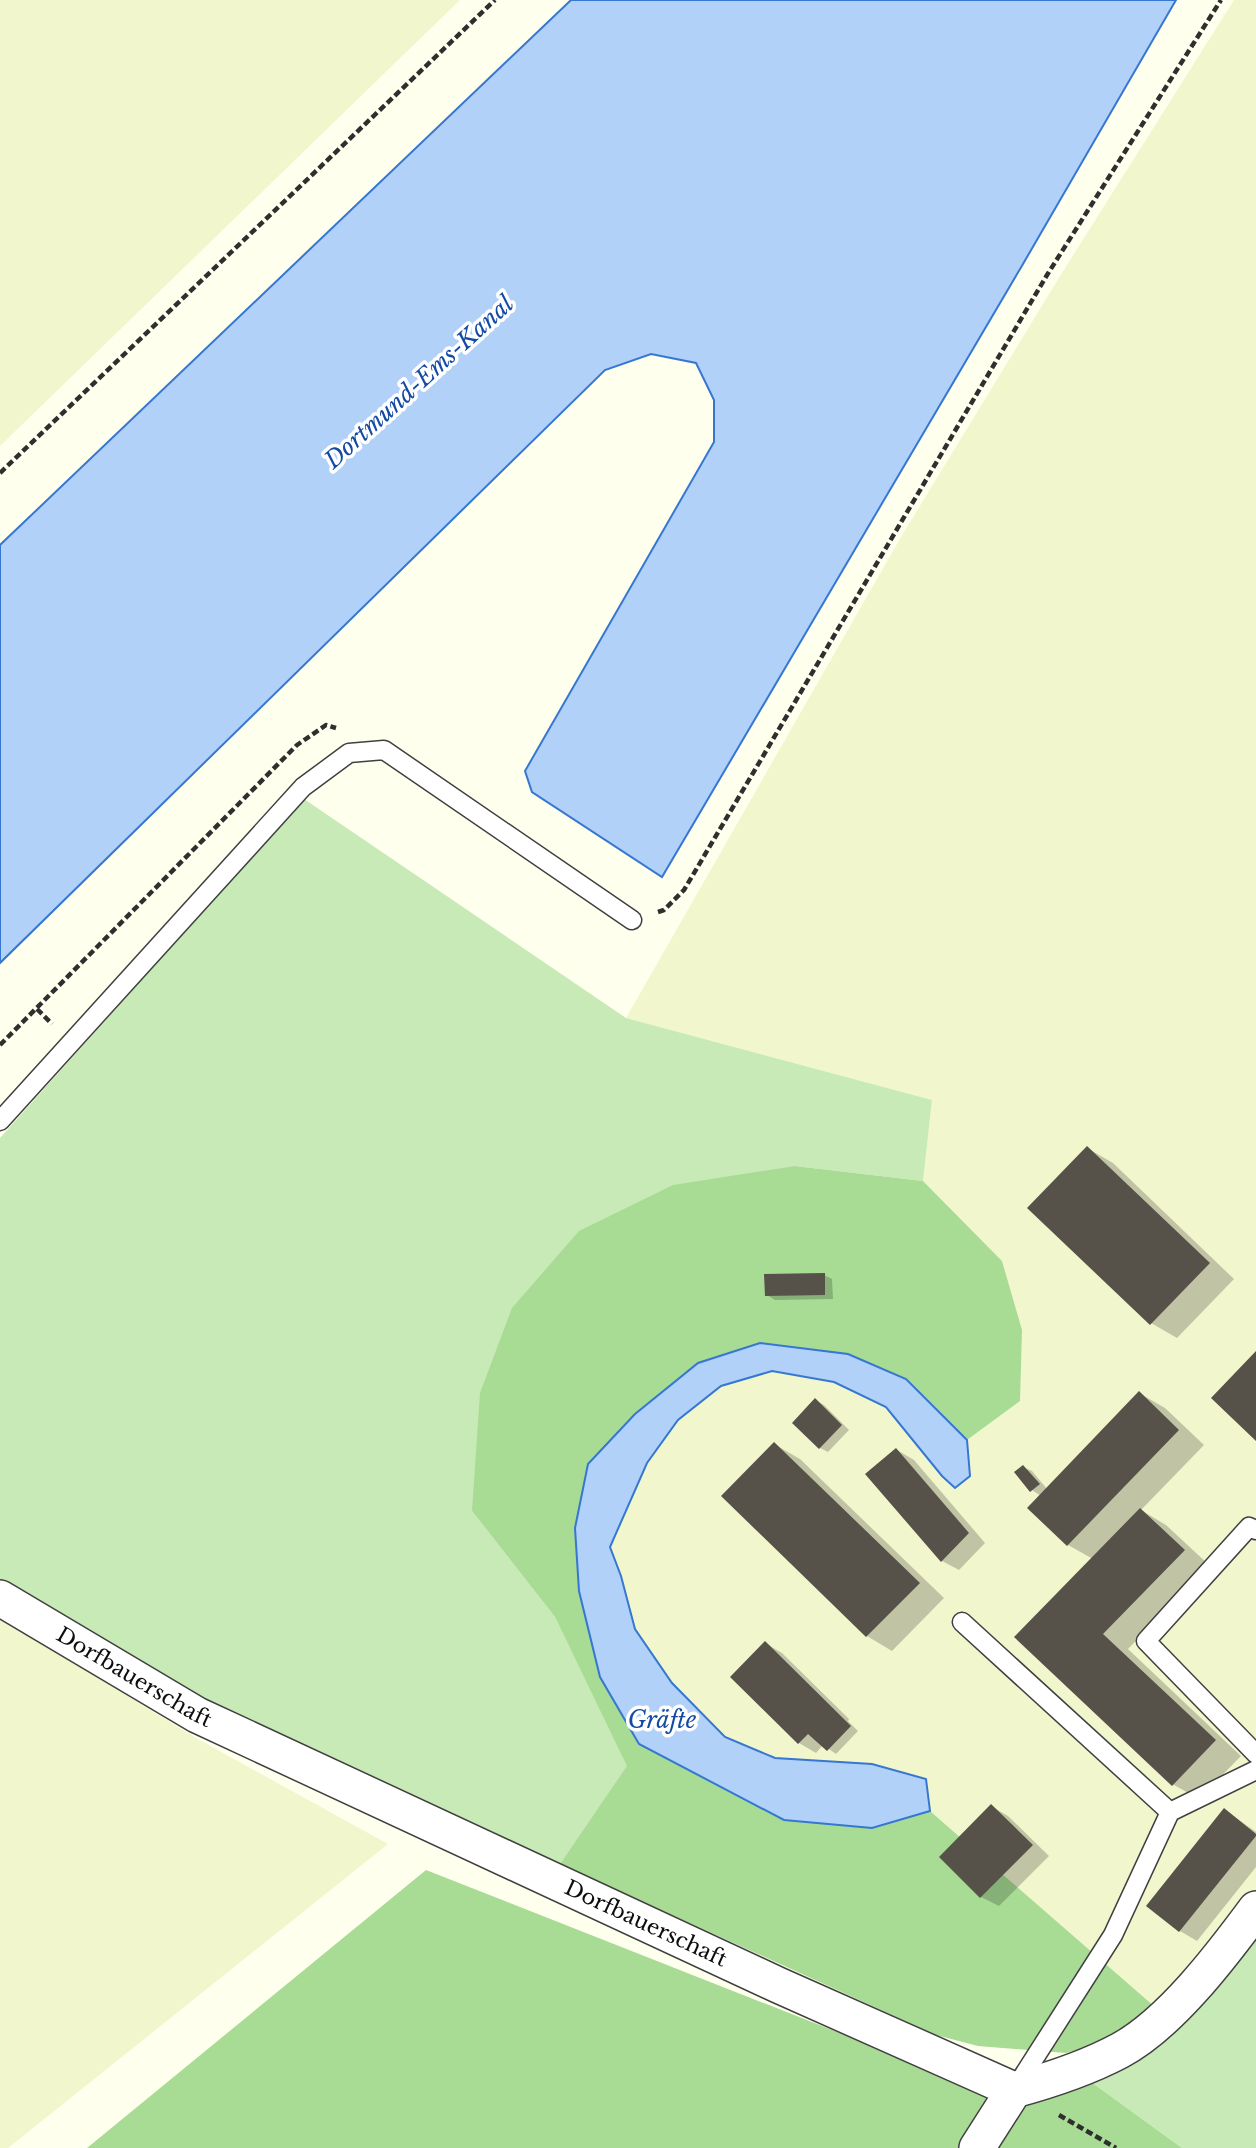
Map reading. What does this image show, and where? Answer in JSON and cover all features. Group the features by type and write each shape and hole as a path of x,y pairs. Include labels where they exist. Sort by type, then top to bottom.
{"street":[{"name":"Dorfbauerschaft","path":"0,1598 197,1715 753,1973 1014,2090"},
{"path":"977,2148 1014,2090 1068,2075 1122,2049 1164,2017 1220,1958 1256,1909"}],"lane":[{"path":"0,1121 303,787 349,752 384,750 632,920"},
{"path":"1256,1530 1250,1527 1146,1640 1256,1754"},
{"path":"962,1622 1170,1812"},
{"path":"1014,2090 1113,1935 1170,1812 1256,1770"}],"path":[{"path":"0,473 495,0"},
{"path":"632,920 664,910 684,890 1047,275 1221,0"},
{"path":"0,1045 297,745 326,725 358,733 384,750"},
{"path":"1014,2090 1116,2148"}],"green space":[{"path":"0,0 460,0 0,446"},
{"path":"1234,0 1256,0 1256,1890 1208,1953 1155,2007 930,1811 926,1779 872,1764 775,1758 725,1737 672,1683 635,1629 610,1547 647,1463 678,1420 721,1386 772,1371 834,1382 886,1407 942,1476 955,1487 970,1476 967,1440 1020,1401 1002,1261 923,1181 932,1100 626,1018 901,537 1060,276"},
{"path":"304,799 626,1018 932,1100 923,1181 795,1166 472,1511 555,1617 628,1766 560,1864 202,1698 0,1580 0,1138"},
{"path":"795,1166 923,1181 1002,1261 1022,1330 1020,1401 967,1440 906,1379 698,1363 579,1591 600,1677 639,1744 872,1828 930,1811 1155,2007 1116,2039 1066,2053 978,2046 936,2035 560,1864 627,1766 555,1617 472,1511 480,1393 512,1308 579,1231 673,1185"},
{"path":"0,1618 196,1738 388,1844 8,2148 0,2148"},
{"path":"426,1870 921,2065 1087,2079 1182,2148 87,2148"},
{"path":"1256,1938 1256,2148 1182,2148 1087,2079 1175,2028 1233,1969"}],"water":[{"name":"Dortmund-Ems-Kanal","path":"571,0 1176,0 662,877 532,792 525,771 714,442 714,400 696,363 651,354 605,370 0,963 0,545"},
{"name":"Gräfte","path":"760,1343 848,1354 906,1379 967,1440 970,1476 955,1488 942,1476 886,1407 834,1382 772,1371 721,1386 678,1420 647,1463 610,1547 635,1629 672,1683 725,1737 775,1758 872,1764 926,1779 930,1811 872,1828 784,1820 639,1744 600,1677 579,1591 575,1528 588,1464 635,1414 698,1363"}],"building":[{"path":"1087,1146 1210,1263 1150,1325 1027,1208"},
{"path":"825,1273 825,1295 765,1296 764,1274"},
{"path":"1256,1351 1256,1441 1211,1398"},
{"path":"1139,1391 1179,1430 1067,1546 1027,1508"},
{"path":"815,1398 842,1425 819,1449 792,1423"},
{"path":"774,1442 920,1583 866,1637 721,1496"},
{"path":"896,1448 969,1533 941,1562 865,1474"},
{"path":"1023,1465 1040,1484 1030,1492 1014,1472"},
{"path":"1140,1508 1185,1550 1103,1634 1216,1740 1172,1786 1014,1637"},
{"path":"765,1641 851,1726 827,1751 808,1734 798,1744 730,1677"},
{"path":"991,1804 1033,1845 980,1898 939,1857"},
{"path":"1224,1808 1256,1836 1179,1932 1146,1906"}]}
